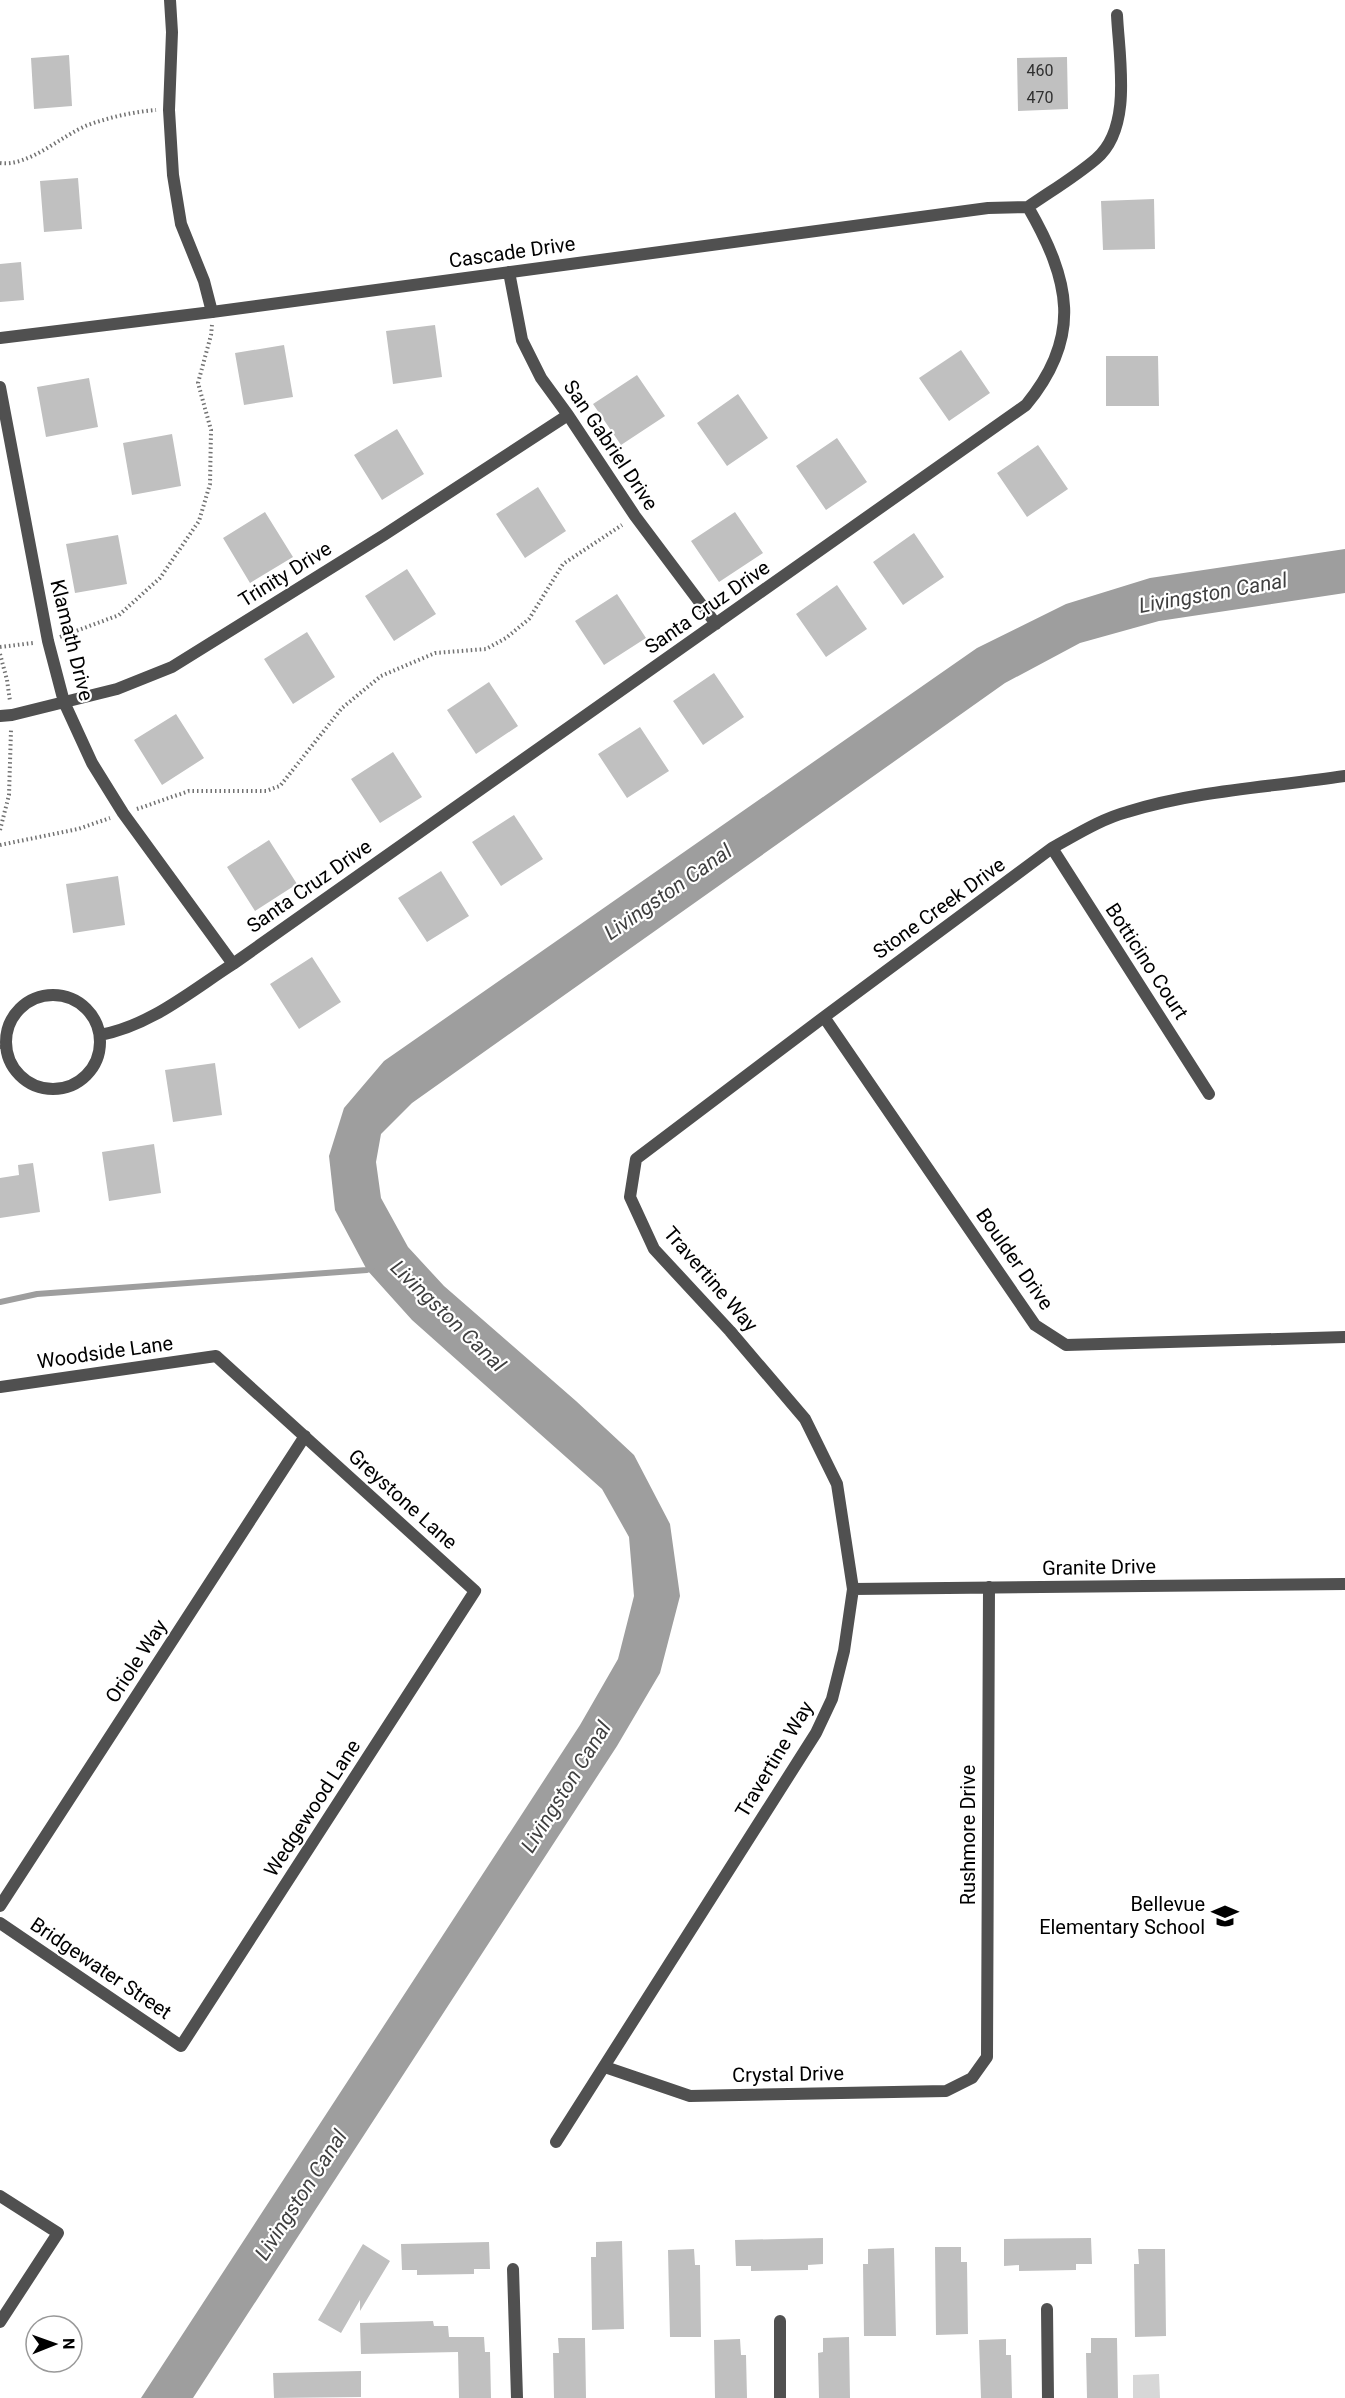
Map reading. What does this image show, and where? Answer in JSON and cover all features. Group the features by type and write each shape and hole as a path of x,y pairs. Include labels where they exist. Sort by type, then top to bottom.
{"street":[{"path":"170,0 172,33 169,110 173,175 182,224 204,281 212,312"},
{"path":"1028,207 1098,158 1117,130 1121,107 1117,15"},
{"name":"Cascade Drive","path":"0,338 212,312 988,208 1028,207"},
{"name":"Santa Cruz Drive","path":"100,1035 121,1031 146,1020 233,964 1026,405 1042,385 1056,357 1065,320 1063,285 1051,248 1028,207"},
{"name":"San Gabriel Drive","path":"509,272 522,340 541,378 568,414 636,516 716,624"},
{"name":"Klamath Drive","path":"0,387 48,641 64,702 92,763 123,813 233,964"},
{"name":"Trinity Drive","path":"6,715 117,689 172,667 384,535 568,414"},
{"name":"Stone Creek Drive","path":"630,1197 636,1159 1052,848 1106,820 1143,807 1237,790 1345,776"},
{"name":"Botticino Court","path":"1052,848 1209,1094"},
{"path":"52,994 65,996 80,1003 88,1010 100,1035 100,1051 92,1069 81,1081 67,1088 44,1088 24,1079 15,1069 3,1047 12,1019 22,1006 36,998 52,994"},
{"name":"Boulder Drive","path":"824,1017 1035,1324 1066,1345 1345,1337"},
{"name":"Travertine Way","path":"556,2142 816,1733 832,1699 844,1651 853,1588 837,1484 804,1419 730,1331 654,1249 630,1197"},
{"name":"Woodside Lane","path":"0,1387 216,1356"},
{"name":"Greystone Lane","path":"216,1356 475,1591"},
{"name":"Oriole Way","path":"0,1906 305,1436"},
{"name":"Granite Drive","path":"853,1588 1345,1584"},
{"name":"Rushmore Drive","path":"972,2078 987,2057 989,1587"},
{"name":"Wedgewood Lane","path":"181,2046 475,1591"},
{"name":"Bridgewater Street","path":"0,1923 181,2046"},
{"name":"Crystal Drive","path":"605,2067 690,2096 946,2091 972,2078"},
{"path":"0,2196 58,2233 0,2322"},
{"path":"513,2269 517,2398"},
{"path":"1047,2309 1048,2398"},
{"path":"780,2321 780,2398"}],"path":[{"path":"0,164 31,156 87,126 136,111 169,110"},
{"path":"0,647 48,641 119,615 160,578 199,521 210,484 211,430 198,383 212,335 212,312"},
{"path":"0,845 78,829 189,791 266,791 280,786 342,708 381,676 435,653 486,649 507,638 529,619 563,564 636,516"},
{"path":"0,654 7,680 9,795 0,830"}],"shaded area":[{"path":"1159,2374 1160,2398 1133,2398 1133,2375"}],"water":[{"name":"Livingston Canal","path":"1345,549 1345,593 1159,621 1080,643 1005,683 412,1103 381,1134 376,1162 381,1198 408,1247 444,1286 576,1401 634,1455 670,1524 680,1596 660,1673 617,1746 193,2398 141,2398 580,1725 618,1659 634,1596 629,1537 602,1489 412,1320 367,1270 335,1210 329,1156 344,1108 384,1061 977,648 1066,604 1150,578"}],"building":[{"path":"69,55 72,106 34,109 31,58"},
{"path":"1067,57 1068,109 1018,111 1017,58"},
{"path":"78,178 82,229 44,232 40,181"},
{"path":"1154,199 1155,249 1103,250 1101,201"},
{"path":"21,262 24,300 0,302 0,264"},
{"path":"435,325 442,377 393,384 386,331"},
{"path":"284,345 293,397 244,405 235,353"},
{"path":"961,350 990,393 949,421 919,378"},
{"path":"1106,356 1158,356 1159,406 1106,406"},
{"path":"637,375 665,416 621,445 593,404"},
{"path":"89,378 98,427 46,437 37,387"},
{"path":"738,394 768,438 727,466 697,423"},
{"path":"397,429 424,474 382,500 354,455"},
{"path":"172,434 181,486 132,495 123,443"},
{"path":"837,438 867,482 826,510 796,466"},
{"path":"1038,445 1068,489 1027,517 997,473"},
{"path":"538,487 566,531 525,558 496,514"},
{"path":"265,512 293,557 250,583 223,538"},
{"path":"735,512 763,553 719,582 691,541"},
{"path":"914,533 944,577 903,605 873,562"},
{"path":"118,535 127,584 75,593 66,544"},
{"path":"407,569 436,614 394,641 365,596"},
{"path":"837,585 867,629 826,657 796,614"},
{"path":"617,594 646,638 604,665 575,621"},
{"path":"307,632 335,677 293,704 264,659"},
{"path":"714,673 744,717 703,745 673,701"},
{"path":"489,682 518,726 476,754 447,710"},
{"path":"176,714 204,758 162,785 134,740"},
{"path":"640,727 669,771 627,798 598,754"},
{"path":"393,752 422,797 380,823 351,779"},
{"path":"514,815 543,859 501,886 472,842"},
{"path":"269,840 297,884 255,911 227,867"},
{"path":"441,871 469,916 427,942 398,898"},
{"path":"118,876 125,925 73,933 66,884"},
{"path":"312,957 341,1002 299,1029 270,984"},
{"path":"215,1063 222,1115 173,1122 165,1070"},
{"path":"154,1144 161,1193 109,1201 102,1152"},
{"path":"33,1163 40,1212 0,1218 0,1178 19,1175 18,1165"},
{"path":"823,2238 823,2264 808,2265 808,2270 751,2271 751,2266 736,2266 735,2240"},
{"path":"1091,2238 1092,2264 1076,2264 1076,2270 1019,2271 1019,2265 1004,2266 1004,2239"},
{"path":"622,2241 624,2329 592,2330 591,2257 596,2257 596,2242"},
{"path":"489,2242 490,2269 474,2269 474,2274 417,2275 417,2270 402,2270 401,2244"},
{"path":"363,2244 390,2261 360,2311 360,2300 341,2333 318,2320"},
{"path":"935,2247 961,2247 961,2262 967,2262 968,2334 936,2335"},
{"path":"894,2248 896,2336 864,2336 863,2264 868,2264 868,2249"},
{"path":"694,2249 695,2265 700,2265 701,2337 670,2337 668,2250"},
{"path":"1138,2249 1165,2249 1166,2336 1135,2337 1134,2264 1139,2264"},
{"path":"433,2321 434,2326 448,2326 449,2337 484,2337 485,2352 490,2352 491,2398 459,2398 458,2352 361,2354 360,2323"},
{"path":"849,2337 850,2398 819,2398 818,2353 823,2352 823,2338"},
{"path":"558,2338 585,2338 586,2398 554,2398 553,2353 559,2353"},
{"path":"1091,2338 1117,2338 1118,2398 1087,2398 1086,2353 1091,2353"},
{"path":"740,2339 741,2355 746,2355 747,2398 715,2398 714,2340"},
{"path":"1006,2339 1006,2355 1011,2355 1012,2398 981,2398 979,2340"},
{"path":"361,2371 361,2397 274,2398 273,2373"}],"waterway":[{"path":"0,1302 37,1294 367,1270 372,1267"}],"place":[{"name":"Bellevue Elementary School","path":"1225,1916"}]}
